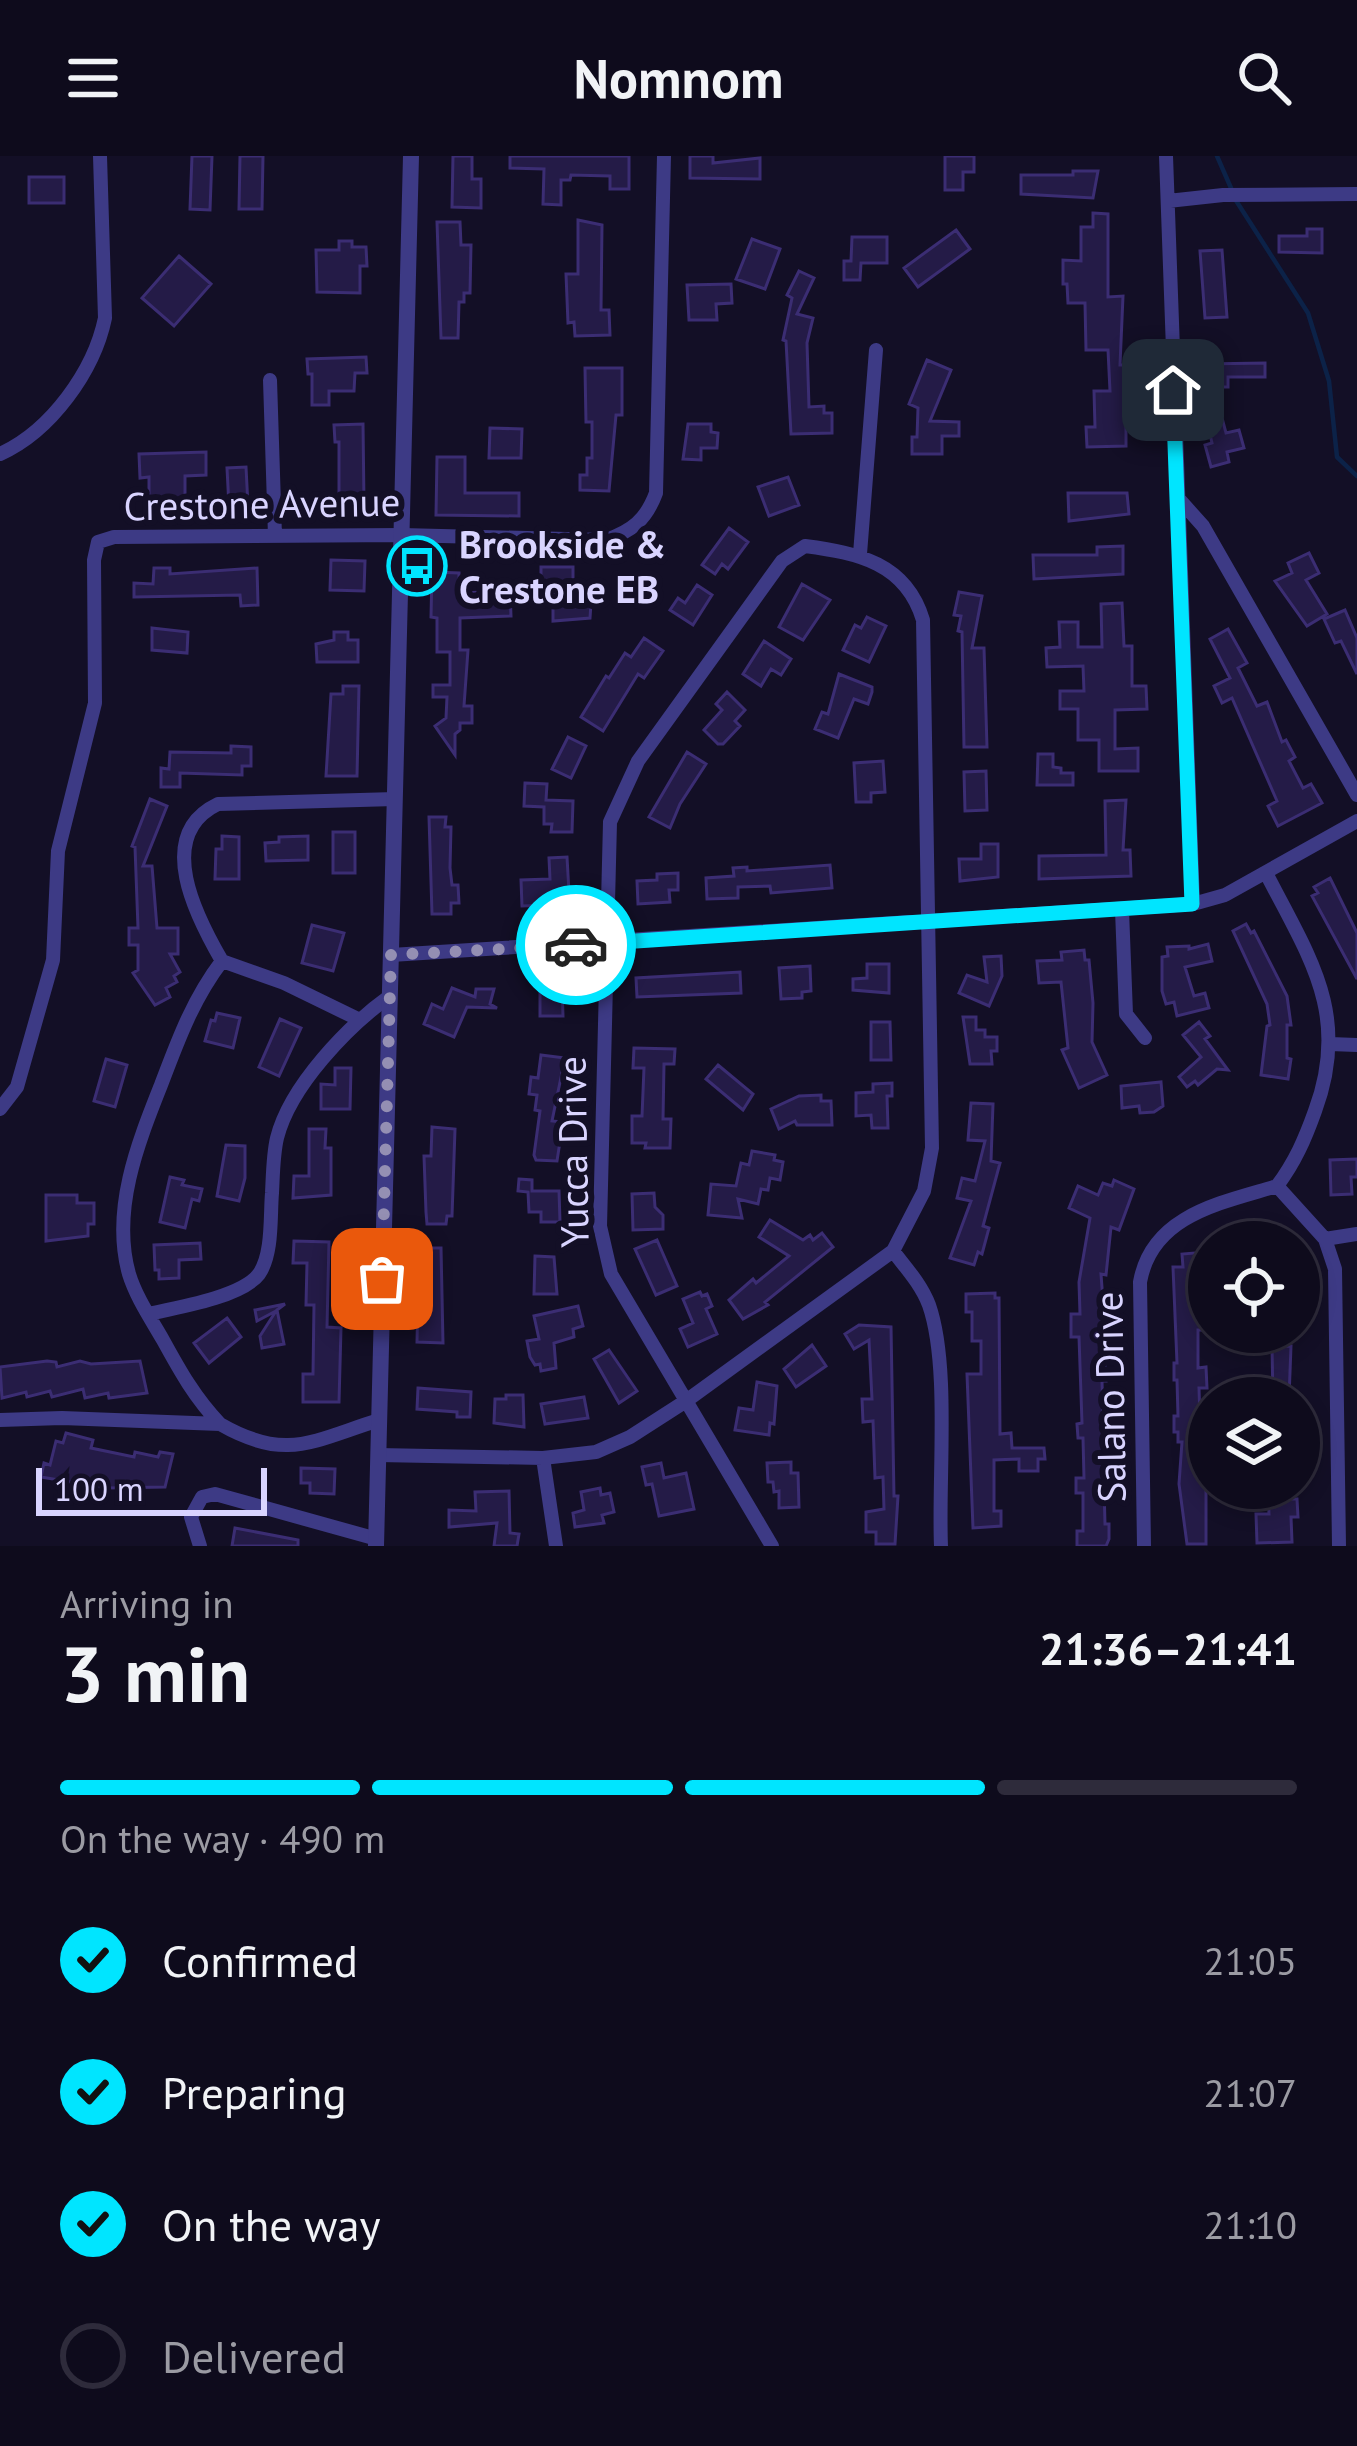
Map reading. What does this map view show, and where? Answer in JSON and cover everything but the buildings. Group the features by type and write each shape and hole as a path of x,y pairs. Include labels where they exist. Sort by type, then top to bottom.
{"street":[{"path":"0,454 33,435 93,361 101,339 105,318 100,156"},
{"path":"200,1546 191,1517 202,1496 228,1496 376,1543 411,156"},
{"name":"Crestone Avenue","path":"0,1108 17,1087 53,960 58,851 95,704 94,560 98,542 114,537 402,535 606,540 626,533 650,511 656,493 664,156"},
{"path":"1166,156 1192,904"},
{"path":"1168,201 1222,195 1357,194"},
{"path":"378,1455 543,1458 596,1452 630,1437 892,1251 924,1191 932,1148 923,620 918,604 899,579 860,554 869,392 876,350"},
{"path":"270,380 275,536"},
{"path":"1178,498 1202,526 1357,795"},
{"name":"Yucca Drive","path":"772,1546 611,1274 604,1253 600,1226 610,822 638,761 791,551 805,545 860,554"},
{"path":"358,1019 284,983 222,961 197,914 185,877 188,836 204,810 233,801 395,799"},
{"path":"391,955 1192,904 1225,895 1357,821"},
{"path":"1267,873 1318,975 1329,1017 1323,1090 1294,1164 1277,1186 1325,1239 1335,1269 1340,1546"},
{"path":"1122,910 1126,1014 1145,1038"},
{"path":"222,961 191,1007 132,1165 125,1253 136,1294 196,1399 220,1424 242,1436 280,1448 379,1420"},
{"path":"148,1314 243,1287 260,1273 268,1243 277,1138 284,1120 308,1080 358,1019 390,996"},
{"path":"1330,1044 1357,1045"},
{"name":"Salano Drive","path":"1144,1546 1140,1282 1144,1262 1162,1234 1199,1210 1277,1186"},
{"path":"1325,1239 1357,1234"},
{"path":"892,1251 920,1286 934,1326 941,1546"},
{"path":"0,1420 220,1424"},
{"path":"543,1458 556,1546"}],"waterway":[{"path":"1217,156 1231,188"},
{"path":"1235,199 1308,313 1329,381 1337,457 1357,476"}],"way so far":[{"path":"382,1279 391,955 576,945"}],"place":[{"name":"Brookside & Crestone EB","path":"417,566"}],"route":[{"path":"576,945 1192,904 1173,390"}]}
